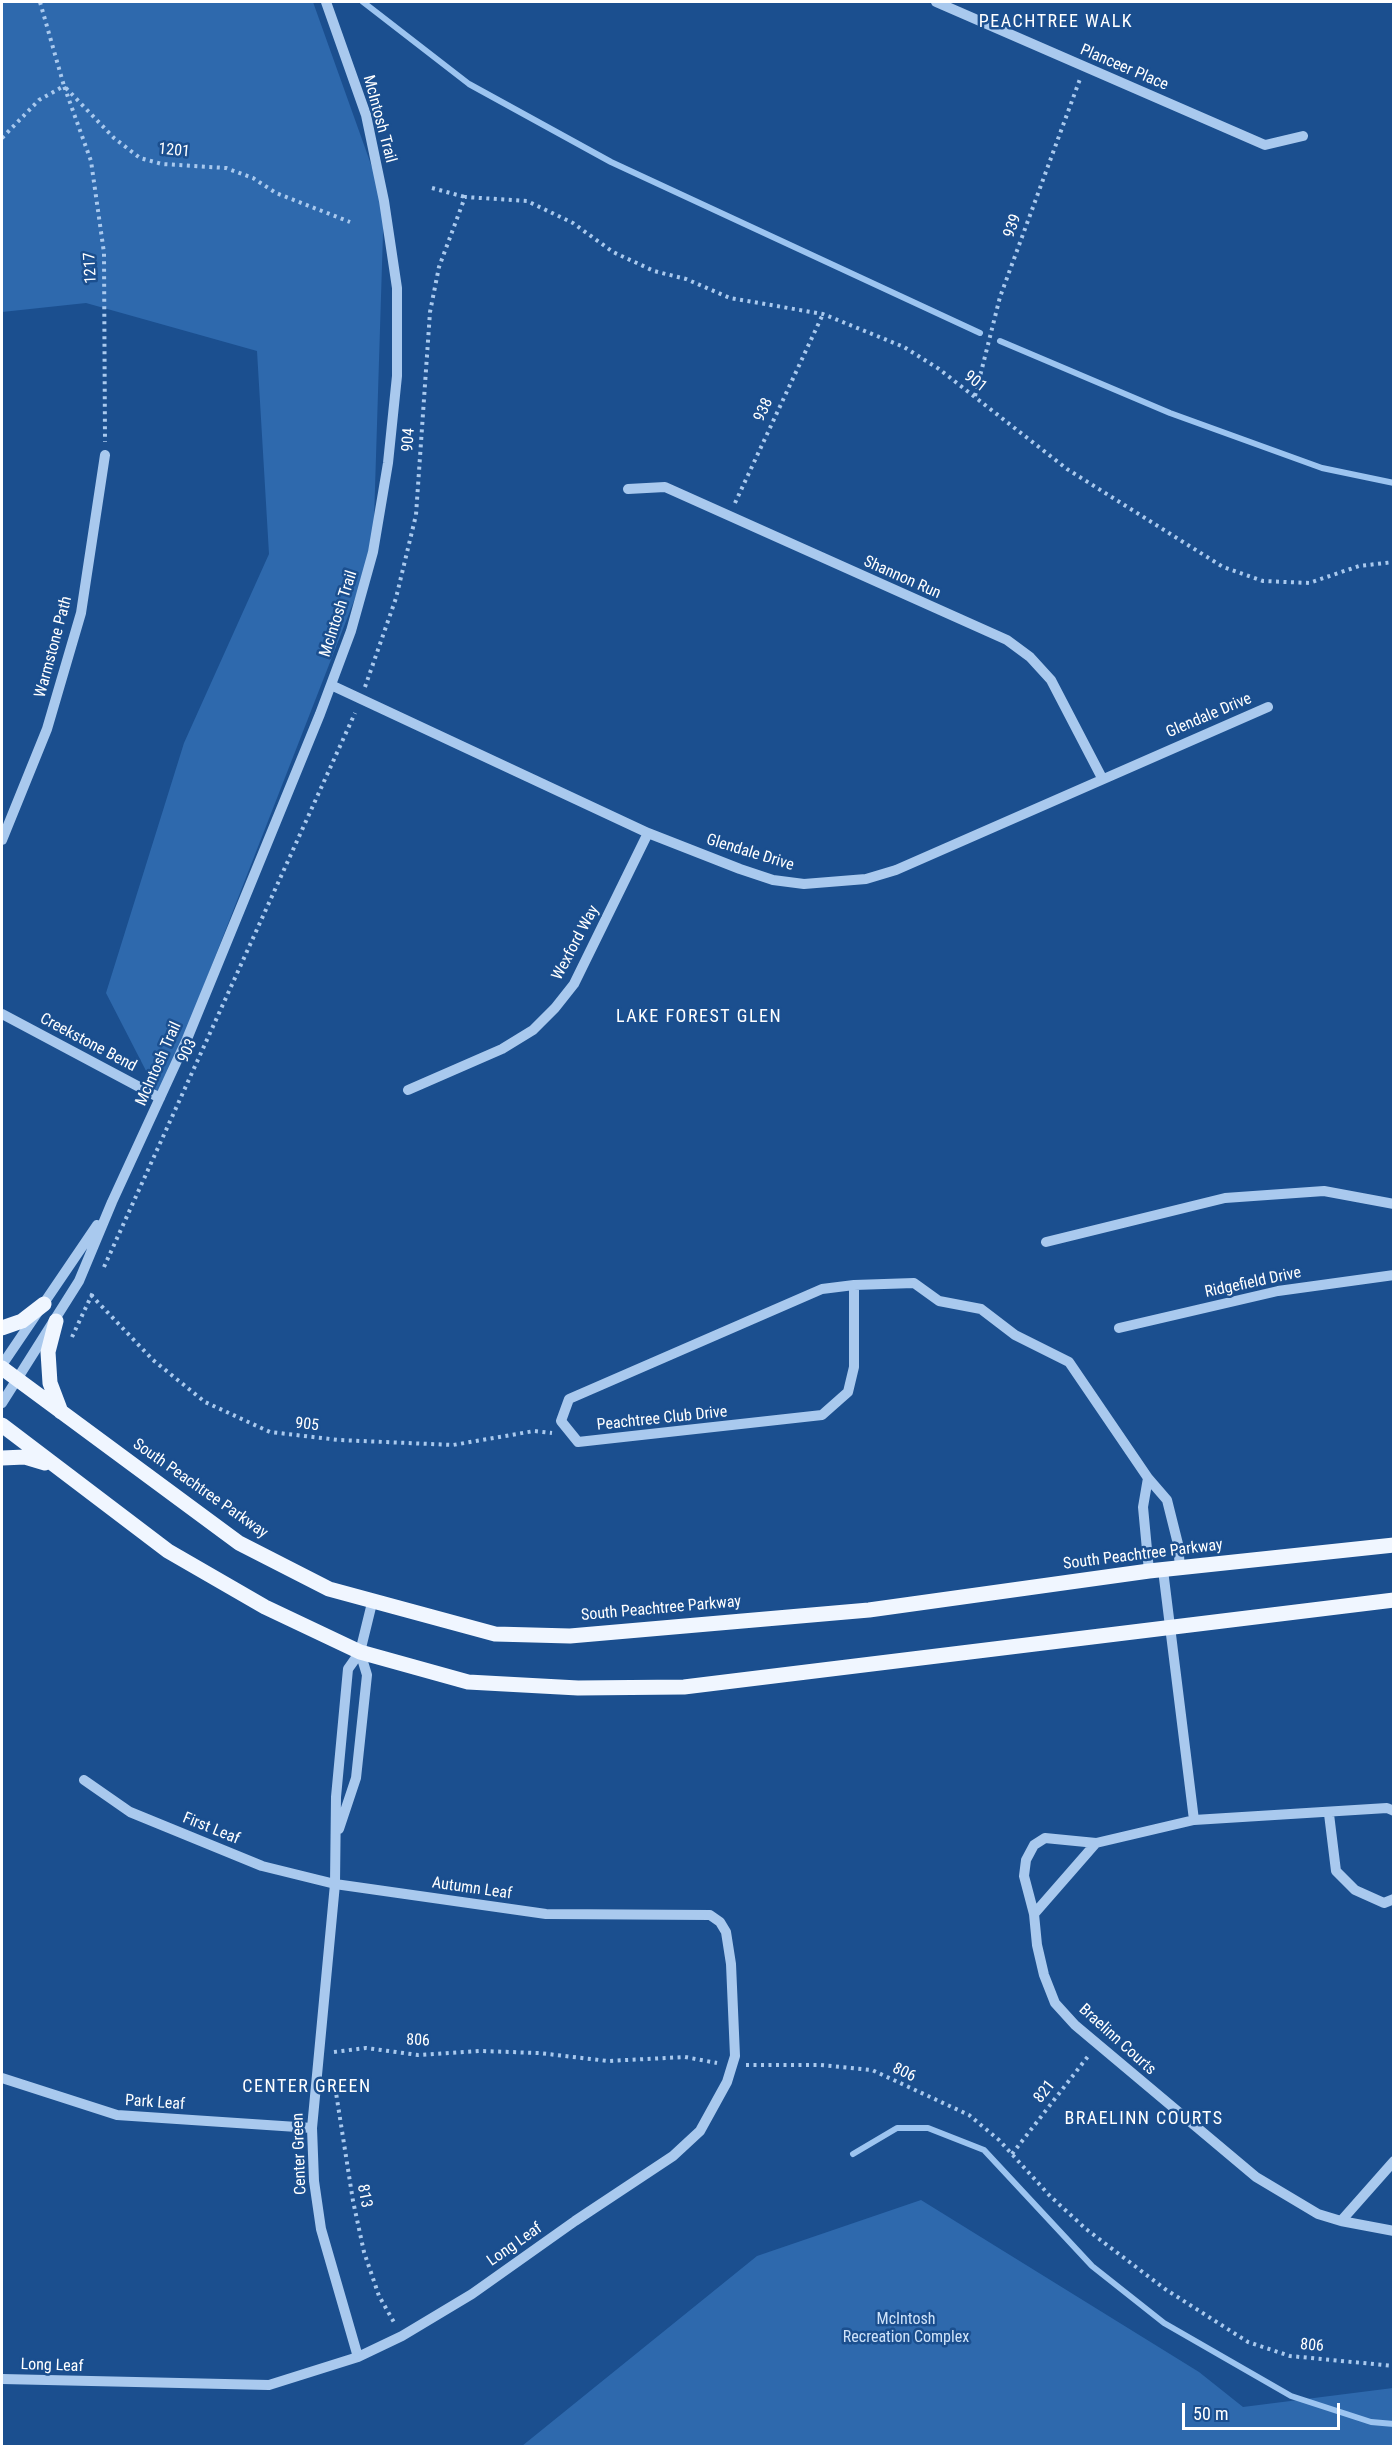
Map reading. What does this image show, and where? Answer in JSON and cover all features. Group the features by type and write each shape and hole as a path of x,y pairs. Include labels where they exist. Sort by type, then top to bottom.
{"main road":[{"path":"2,1329 22,1321 44,1304"},
{"path":"56,1321 48,1352 50,1383 62,1412"},
{"name":"South Peachtree Parkway","path":"2,1367 239,1543 329,1589 372,1603 495,1634 570,1636 869,1610 1156,1570 1394,1545"},
{"path":"2,1425 168,1551 265,1607 360,1652 468,1682 578,1688 684,1687 1394,1600"},
{"path":"2,1458 25,1457 55,1466"}],"street":[{"name":"McIntosh Trail","path":"2,1403 80,1281 112,1203 187,1039 331,684 351,631 373,552 388,463 397,376 397,288 384,201 366,115 326,2"},
{"name":"Planceer Place","path":"936,2 1265,145 1303,136"},
{"name":"Warmstone Path","path":"2,840 47,729 81,613 105,455"},
{"name":"Shannon Run","path":"628,489 665,488 1007,640 1030,657 1051,680 1101,778"},
{"name":"Glendale Drive","path":"331,684 648,833 773,880 804,884 835,884 866,879 896,870 1101,778 1268,707"},
{"name":"Wexford Way","path":"408,1090 502,1049 533,1030 555,1008 574,984 648,833"},
{"name":"Creekstone Bend","path":"2,1014 160,1098"},
{"path":"1046,1242 1225,1198 1324,1191 1394,1204"},
{"name":"McIntosh Trail","path":"2,1367 112,1203"},
{"name":"Ridgefield Drive","path":"1119,1328 1278,1291 1394,1275"},
{"path":"568,1434 561,1421 568,1399 822,1289 914,1282 939,1301 981,1309 1015,1335 1069,1362 1148,1478 1167,1500 1178,1544 1180,1568"},
{"name":"Peachtree Club Drive","path":"568,1434 578,1443 822,1415 848,1392 854,1367 854,1285"},
{"path":"1148,1478 1143,1506 1156,1570 1171,1626 1194,1820"},
{"path":"360,1652 372,1603"},
{"name":"Center Green","path":"336,1837 356,1778 367,1675 360,1652"},
{"name":"Center Green","path":"358,2357 321,2229 314,2181 312,2128 335,1884 336,1797 348,1669 360,1652"},
{"name":"First Leaf","path":"84,1780 130,1812 262,1866 335,1884"},
{"name":"Braelinn Courts","path":"1394,1811 1387,1809 1194,1820 1096,1843 1045,1838 1034,1845 1026,1860 1024,1876 1034,1914 1037,1946 1055,2003 1097,2044 1256,2177 1318,2214 1341,2221 1394,2231"},
{"path":"1329,1814 1336,1871 1355,1890 1384,1903 1394,1899"},
{"path":"1034,1914 1096,1843"},
{"name":"Autumn Leaf","path":"335,1884 546,1914 605,1914"},
{"name":"Long Leaf","path":"2,2379 269,2385 358,2357 402,2336 472,2294 575,2221 673,2156 700,2131 719,2098 732,2065 735,2024 731,1964 726,1932 720,1922 710,1915 605,1914"},
{"name":"Park Leaf","path":"2,2078 117,2115 312,2128"},
{"path":"1341,2221 1394,2162"}],"path":[{"name":"1201","path":"40,2 64,86 114,138 140,158 162,164 226,168 253,177 276,193 350,222"},
{"name":"939","path":"975,396 1000,297 1084,67"},
{"path":"2,138 39,100 64,86"},
{"name":"1217","path":"64,86 91,161 104,253 105,455"},
{"path":"432,188 465,197"},
{"name":"901","path":"465,197 527,201 573,223 613,252 654,271 686,279 730,298 823,314 903,347 939,369 1067,469 1223,567 1263,581 1309,583 1359,566 1394,562"},
{"name":"904","path":"343,742 361,699 396,598 416,515 430,312 439,267 465,197"},
{"name":"938","path":"729,517 823,314"},
{"name":"903","path":"100,1275 343,742"},
{"path":"72,1338 96,1285"},
{"name":"905","path":"92,1295 153,1360 205,1402 270,1432 339,1440 453,1445 534,1431 568,1434"},
{"name":"821","path":"1012,2154 1097,2044"},
{"name":"806","path":"318,2052 366,2048 418,2055 480,2051 539,2053 608,2061 685,2057 732,2065 821,2065 872,2070 969,2115 1012,2154 1050,2196 1086,2229 1165,2289 1248,2342 1290,2356 1394,2366"},
{"path":"332,2052 333,2063"},
{"name":"813","path":"334,2074 346,2166 364,2252 380,2296 402,2336"}],"green space":[{"path":"2,2 313,2 384,201 373,552 160,1098 106,993 184,743 269,554 257,351 86,303 2,312"},
{"name":"McIntosh Recreation Complex","path":"921,2200 1199,2372 1243,2407 1393,2388 1393,2446 522,2446 757,2256"}],"waterway":[{"path":"363,2 469,84 611,162 980,333"},
{"path":"1000,341 1170,413 1322,468 1394,483"},
{"path":"853,2154 897,2128 928,2128 984,2150 1092,2266 1164,2323 1291,2396 1371,2422 1394,2424"}],"district":[{"name":"PEACHTREE WALK","path":"1056,22"},
{"name":"LAKE FOREST GLEN","path":"699,1017"},
{"name":"CENTER GREEN","path":"307,2087"},
{"name":"BRAELINN COURTS","path":"1144,2119"}]}
